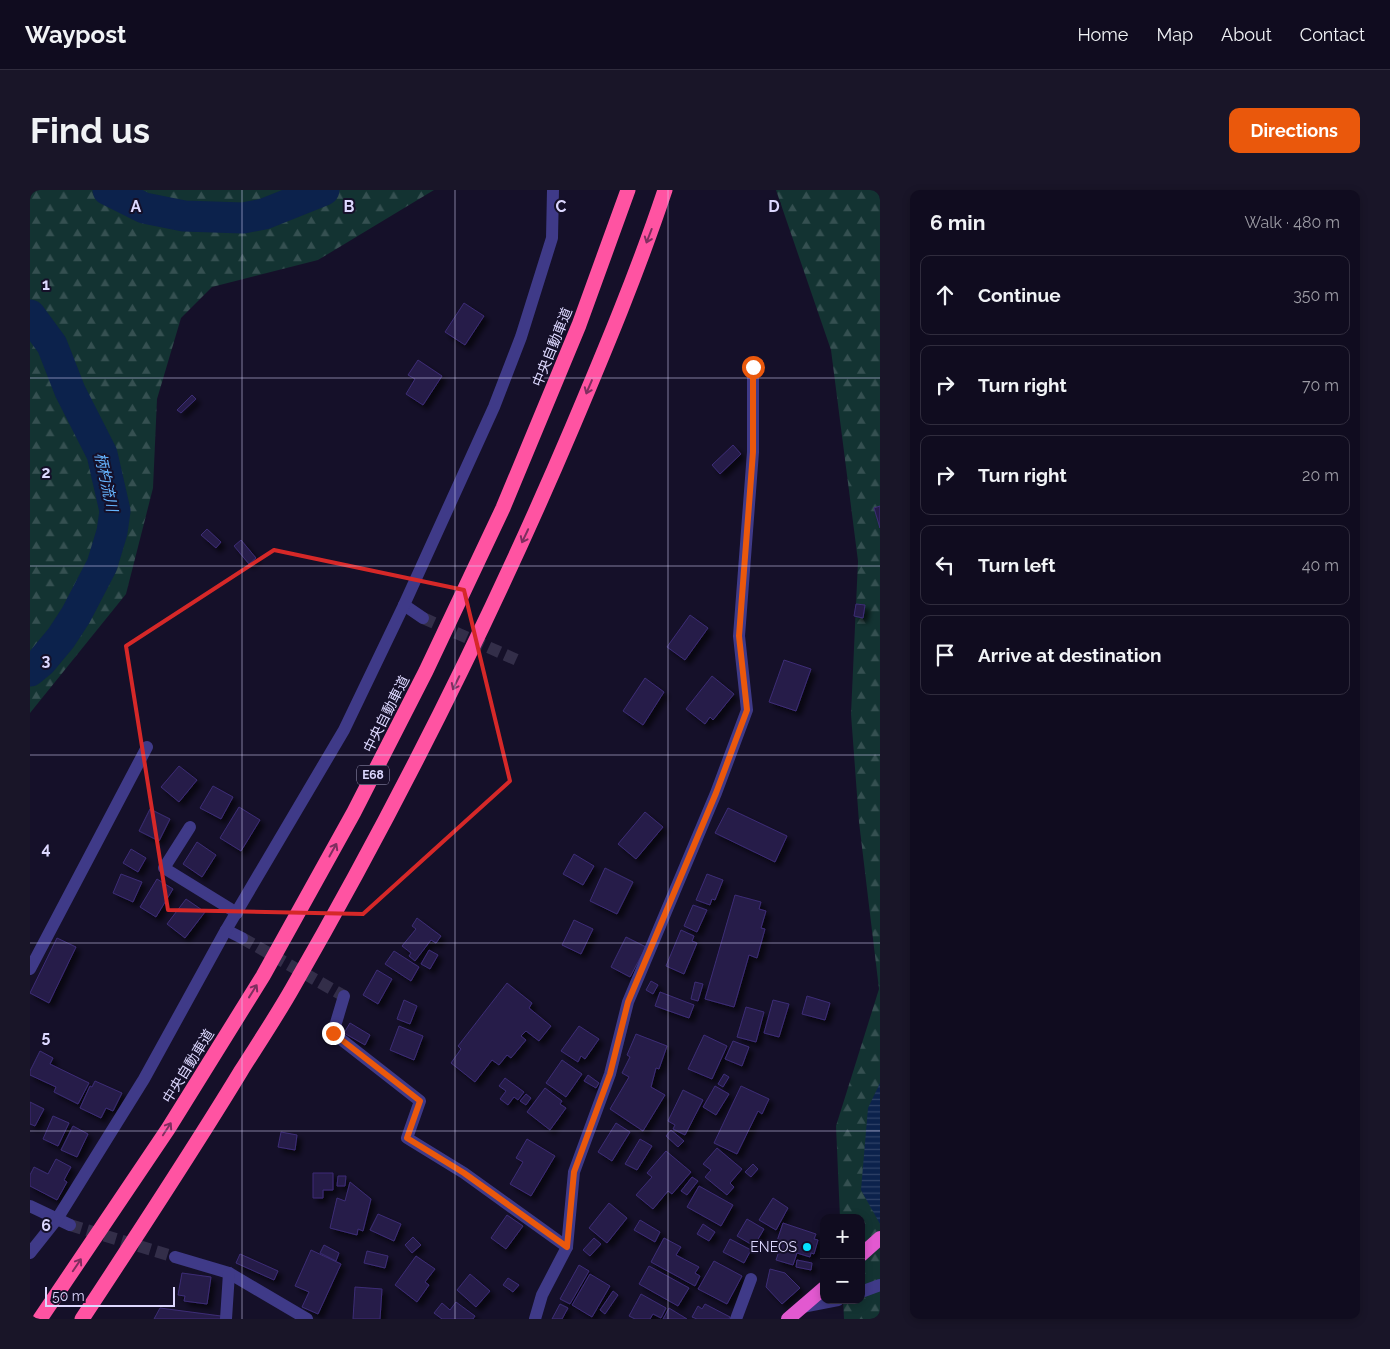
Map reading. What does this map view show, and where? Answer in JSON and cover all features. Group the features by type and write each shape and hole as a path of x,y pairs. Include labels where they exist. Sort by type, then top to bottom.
{"highway":[{"name":"中央自動車道","path":"40,1319 183,1105 263,976 354,812 426,671 503,508 579,325 628,190"},
{"name":"E68","path":"82,1319 196,1145 290,992 382,827 455,686 542,499 610,338 652,230 665,190"},
{"path":"865,1251 880,1238"},
{"path":"788,1319 820,1291"}],"street":[{"path":"30,1253 57,1219 144,1079 226,930 344,730 404,605 494,407 521,337 552,238 553,190"},
{"path":"535,1319 542,1295 567,1247 574,1172 610,1074 628,1002 716,793 747,710 739,636 753,452 753,367"},
{"path":"404,605 423,618"},
{"path":"30,969 146,748"},
{"path":"190,827 164,868 237,913"},
{"path":"226,930 242,938"},
{"path":"344,996 333,1033 420,1101 407,1138 464,1173 567,1247"},
{"path":"30,1206 70,1225"},
{"path":"175,1257 228,1272 307,1319"},
{"path":"226,1319 228,1272"},
{"path":"736,1319 751,1278"},
{"path":"865,1291 880,1285"},
{"path":"802,1307 820,1304"}],"highlighted area":[{"path":"274,550 464,590 510,781 363,914 168,910 126,646"}],"green space":[{"path":"30,190 434,190 318,260 212,287 181,318 157,399 153,488 126,594 30,713"},
{"path":"776,190 880,190 880,1319 844,1319 843,1304 865,1304 865,1214 840,1214 836,1126 879,989 859,822 851,714 858,561 831,350"}],"water":[{"path":"880,1083 880,1224 861,1190 868,1108"}],"building":[{"path":"464,303 484,316 465,345 445,332"},
{"path":"418,360 442,376 423,405 406,394 415,379 408,375"},
{"path":"192,395 196,399 181,413 177,410"},
{"path":"733,445 741,454 720,474 712,465"},
{"path":"880,506 880,528 874,508"},
{"path":"207,529 221,542 216,548 201,535"},
{"path":"241,540 256,558 249,564 234,546"},
{"path":"856,604 865,605 863,618 854,616"},
{"path":"690,615 708,628 685,660 667,647"},
{"path":"784,660 811,669 796,711 769,702"},
{"path":"712,676 734,694 713,720 710,717 705,724 686,709"},
{"path":"645,678 664,692 643,725 623,711"},
{"path":"179,766 197,780 179,802 161,787"},
{"path":"213,786 233,797 221,819 200,808"},
{"path":"239,807 260,820 241,851 220,838"},
{"path":"728,808 787,836 775,862 715,833"},
{"path":"150,809 170,819 159,841 139,831"},
{"path":"645,812 663,827 636,859 618,844"},
{"path":"197,842 216,855 202,877 183,864"},
{"path":"131,849 146,858 138,872 123,863"},
{"path":"574,854 594,866 583,885 563,874"},
{"path":"605,868 633,882 617,914 590,901"},
{"path":"121,874 142,882 133,902 113,893"},
{"path":"707,874 723,880 715,900 712,899 710,905 696,900"},
{"path":"157,879 173,889 156,917 140,907"},
{"path":"735,895 761,902 759,909 766,911 761,928 765,929 757,958 749,955 734,1007 705,999"},
{"path":"186,899 205,912 185,938 167,924"},
{"path":"693,905 707,910 697,932 684,926"},
{"path":"417,918 441,936 436,943 431,940 415,961 409,956 411,953 402,946 416,929 412,926"},
{"path":"574,920 593,929 581,954 562,945"},
{"path":"681,930 694,936 692,941 697,943 684,974 666,966"},
{"path":"626,937 646,947 630,977 611,967"},
{"path":"57,938 76,947 49,1003 30,993"},
{"path":"429,950 438,955 430,969 421,964"},
{"path":"394,951 419,967 411,981 385,964"},
{"path":"377,970 392,979 378,1004 363,995"},
{"path":"651,981 658,985 653,994 646,990"},
{"path":"695,982 703,984 698,1001 691,999"},
{"path":"507,983 532,1003 529,1008 551,1026 539,1041 526,1031 521,1036 526,1040 511,1058 507,1055 499,1065 492,1060 475,1082 451,1063 461,1049 458,1046"},
{"path":"660,992 694,1005 689,1018 655,1006"},
{"path":"807,996 830,1003 825,1020 802,1014"},
{"path":"404,1000 417,1006 410,1024 397,1019"},
{"path":"773,1000 789,1004 779,1037 764,1033"},
{"path":"746,1007 764,1012 756,1042 737,1037"},
{"path":"350,1023 370,1035 365,1045 344,1033"},
{"path":"399,1026 423,1036 414,1060 390,1050"},
{"path":"579,1026 599,1039 585,1059 581,1056 578,1062 561,1051"},
{"path":"636,1034 667,1046 659,1069 656,1068 651,1087 665,1095 643,1131 610,1109 629,1077 622,1073 630,1057 627,1055"},
{"path":"704,1035 727,1046 712,1079 688,1069"},
{"path":"733,1041 749,1047 742,1066 725,1059"},
{"path":"40,1051 53,1058 50,1064 89,1083 78,1104 54,1092 56,1087 30,1075 30,1071"},
{"path":"562,1060 582,1074 566,1097 546,1083"},
{"path":"724,1074 729,1077 723,1087 718,1084"},
{"path":"588,1075 599,1083 596,1088 584,1081"},
{"path":"505,1078 524,1092 518,1100 514,1097 508,1105 500,1099 506,1091 499,1086"},
{"path":"95,1081 122,1093 113,1111 106,1108 101,1118 80,1108 90,1086 92,1087"},
{"path":"715,1086 729,1094 716,1115 703,1107"},
{"path":"741,1086 769,1099 762,1114 758,1111 737,1154 714,1143"},
{"path":"545,1088 562,1101 560,1104 566,1108 550,1130 527,1112"},
{"path":"683,1090 703,1100 685,1135 673,1129 675,1125 668,1121"},
{"path":"526,1094 531,1098 526,1105 520,1101"},
{"path":"30,1102 44,1109 35,1126 30,1124"},
{"path":"53,1116 69,1123 58,1146 43,1139"},
{"path":"616,1123 630,1132 612,1161 598,1152"},
{"path":"73,1126 88,1134 77,1157 61,1150"},
{"path":"671,1130 684,1141 678,1147 666,1136"},
{"path":"281,1132 297,1135 295,1150 278,1147"},
{"path":"527,1139 555,1156 531,1196 510,1184 523,1162 516,1158"},
{"path":"640,1139 652,1146 637,1170 625,1164"},
{"path":"717,1148 742,1169 730,1183 734,1187 727,1195 705,1177 711,1170 703,1164"},
{"path":"666,1151 691,1172 672,1194 668,1191 653,1209 636,1195 652,1177 647,1173"},
{"path":"56,1159 71,1167 64,1180 67,1182 57,1200 30,1186 30,1175 34,1167 48,1174"},
{"path":"753,1164 758,1169 751,1177 745,1172"},
{"path":"313,1173 333,1173 333,1190 323,1190 323,1198 313,1198"},
{"path":"338,1176 346,1176 345,1186 337,1186"},
{"path":"692,1177 698,1181 687,1195 681,1191"},
{"path":"350,1182 371,1199 363,1231 358,1229 357,1235 330,1228 337,1198 345,1201"},
{"path":"699,1186 733,1205 721,1226 687,1207"},
{"path":"773,1198 788,1208 776,1230 759,1220"},
{"path":"609,1203 627,1218 607,1243 589,1228"},
{"path":"378,1214 401,1224 394,1241 370,1230"},
{"path":"507,1215 523,1226 506,1249 491,1238"},
{"path":"747,1219 764,1229 754,1246 737,1236"},
{"path":"640,1220 660,1232 655,1242 634,1230"},
{"path":"783,1223 816,1234 814,1239 818,1240 814,1254 811,1253 810,1257 797,1253 793,1265 776,1260 782,1243 777,1241"},
{"path":"703,1224 715,1232 709,1241 697,1234"},
{"path":"413,1237 421,1245 412,1253 405,1245"},
{"path":"594,1238 601,1244 590,1256 583,1250"},
{"path":"664,1238 681,1247 676,1255 699,1267 695,1273 700,1276 695,1286 651,1262"},
{"path":"730,1239 751,1250 744,1263 723,1252"},
{"path":"324,1245 339,1253 336,1261 320,1253"},
{"path":"311,1250 341,1264 318,1314 302,1307 309,1292 295,1286"},
{"path":"367,1251 388,1256 385,1268 364,1263"},
{"path":"240,1254 278,1271 274,1280 236,1263"},
{"path":"416,1256 435,1269 425,1282 429,1285 417,1302 395,1285"},
{"path":"797,1260 812,1263 811,1270 796,1267"},
{"path":"714,1261 742,1276 727,1304 698,1289"},
{"path":"579,1265 589,1271 570,1304 560,1299"},
{"path":"649,1266 689,1288 678,1306 639,1284"},
{"path":"770,1269 785,1273 800,1288 782,1304 766,1287"},
{"path":"182,1273 211,1277 207,1304 184,1301 185,1296 178,1295"},
{"path":"470,1274 490,1291 476,1307 457,1290"},
{"path":"590,1274 610,1286 592,1317 572,1305"},
{"path":"508,1278 519,1285 513,1292 503,1285"},
{"path":"355,1287 382,1289 380,1319 353,1319"},
{"path":"613,1291 618,1295 605,1314 600,1310"},
{"path":"641,1294 666,1308 661,1318 653,1314 650,1319 635,1319 629,1316"},
{"path":"456,1302 475,1316 473,1319 442,1319 434,1313 442,1303 450,1310"},
{"path":"560,1304 568,1308 562,1319 552,1319"},
{"path":"705,1304 730,1317 729,1319 697,1319 692,1317 698,1306 702,1309"},
{"path":"160,1308 221,1316 221,1319 154,1319"},
{"path":"669,1308 687,1319 663,1319"}],"waterway":[{"name":"柄杓流川","path":"108,190 144,208 184,216 243,218 264,214 324,190"},
{"name":"柄杓流川","path":"30,315 52,345 70,391 102,454 115,511 112,532 102,565 76,615 61,638 41,662 30,671"}],"tunnel":[{"path":"423,618 517,660"},
{"path":"242,938 344,996"},
{"path":"70,1225 175,1257"}],"place":[{"name":"ENEOS","path":"807,1247"}],"route":[{"path":"333,1033 420,1101 407,1138 464,1173 567,1247 574,1172 610,1074 628,1002 716,793 747,710 739,636 753,452 753,367"}]}
